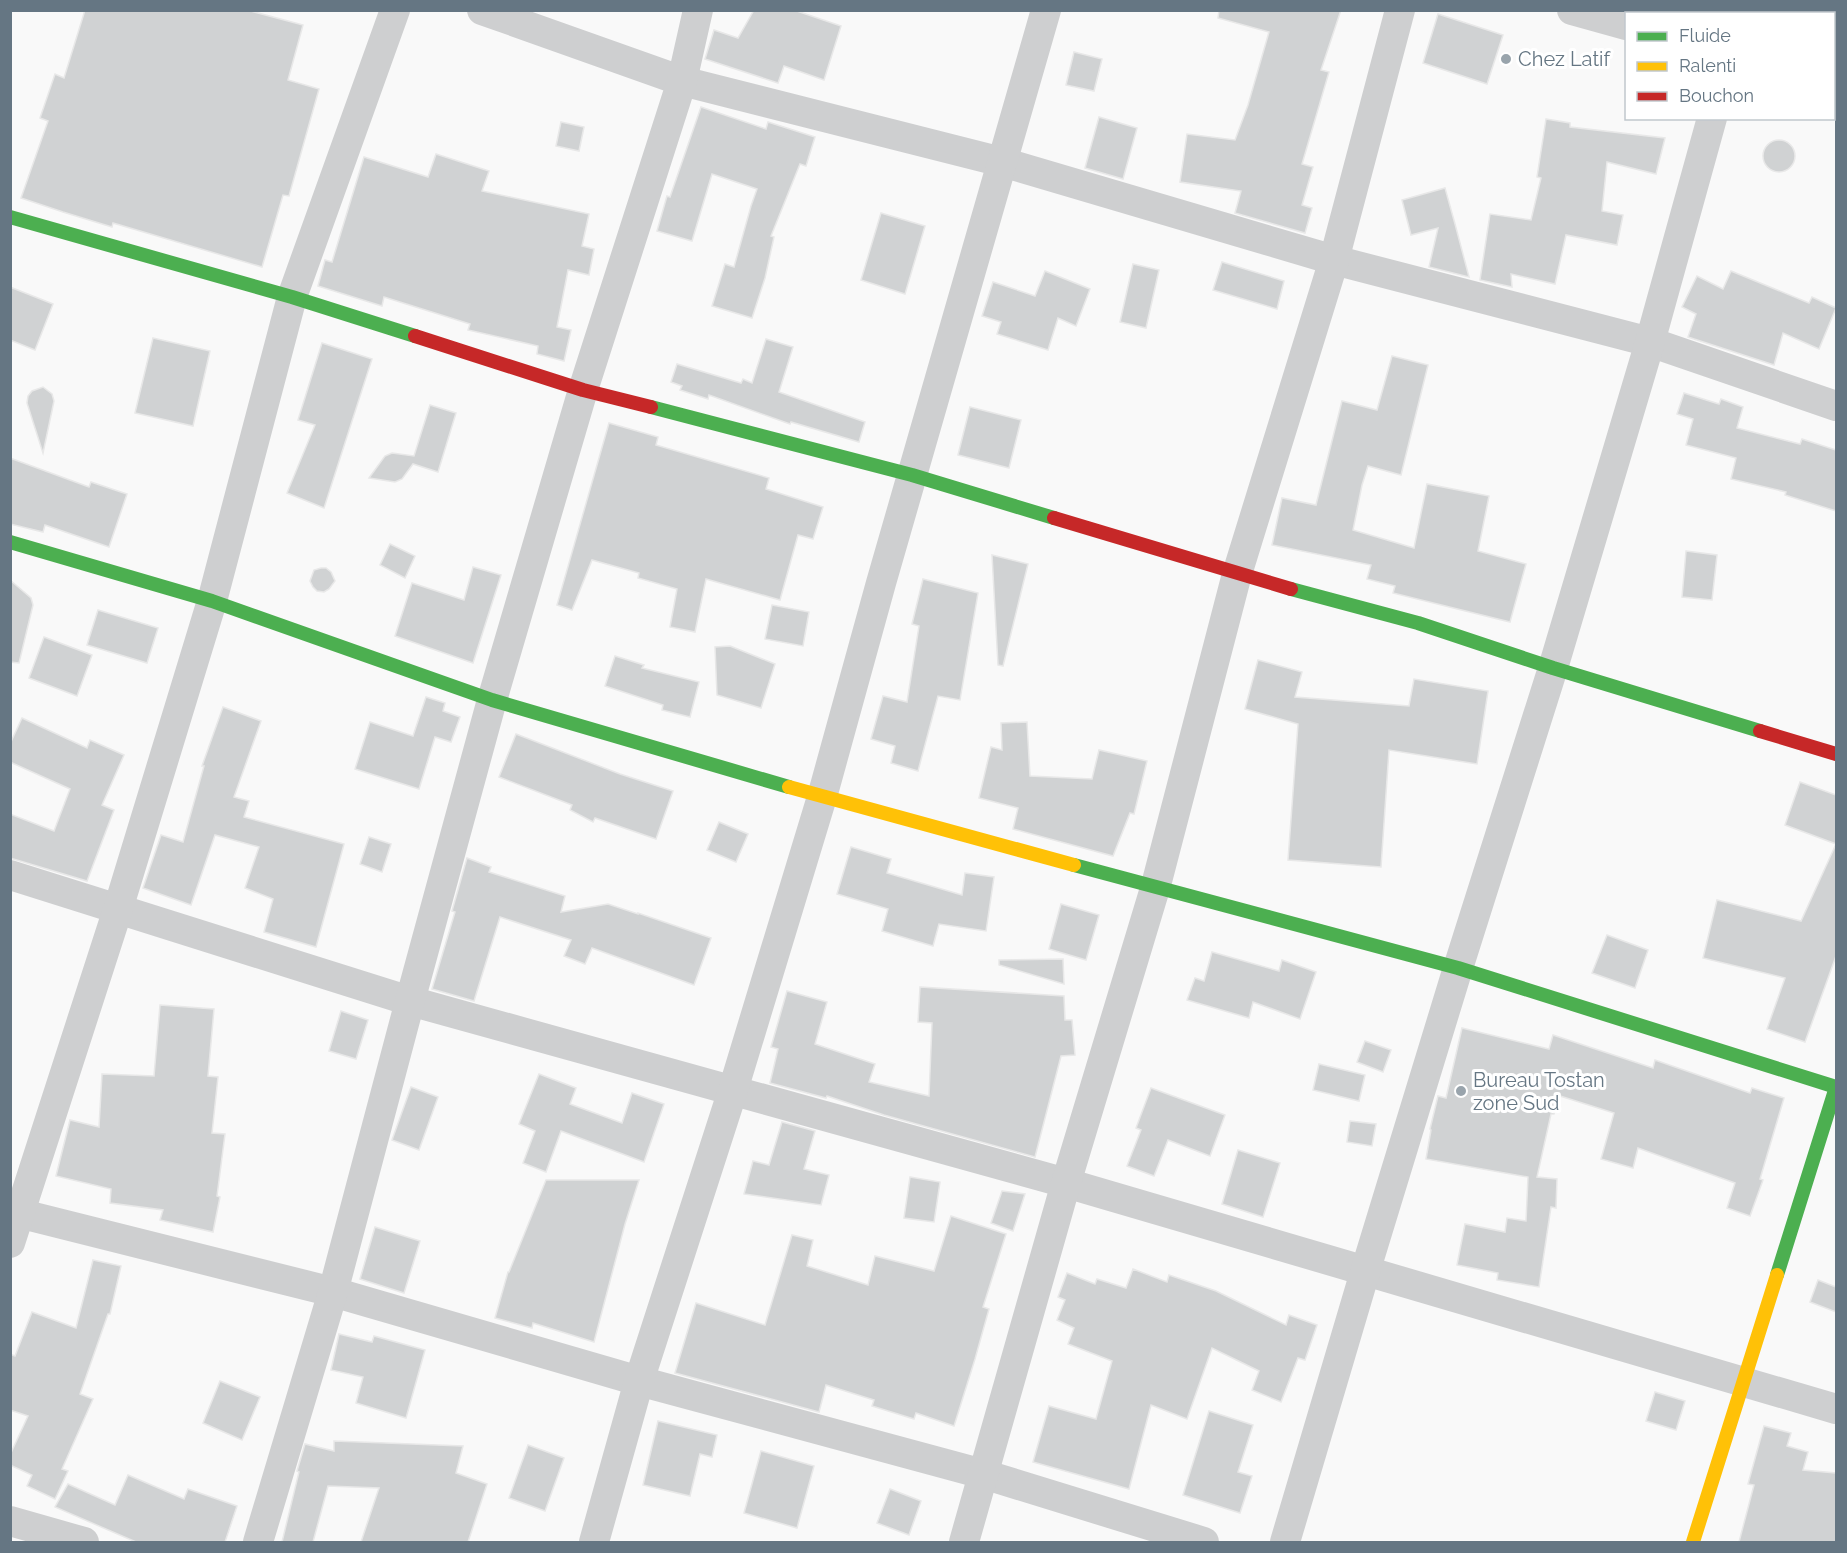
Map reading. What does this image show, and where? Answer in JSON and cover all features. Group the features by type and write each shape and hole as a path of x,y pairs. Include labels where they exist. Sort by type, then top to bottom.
{"street":[{"path":"10,1243 15,1212 118,909 212,601 292,297 395,10"},
{"path":"482,10 682,81 1002,162 1334,260 1650,342 1836,406"},
{"path":"258,1542 333,1292 492,700 583,390 682,81 698,10"},
{"path":"594,1542 639,1381 733,1090 822,797 1046,10"},
{"path":"964,1542 1066,1183 1156,885 1238,574 1334,260 1400,10"},
{"path":"1572,10 1625,25"},
{"path":"1285,1542 1458,968 1553,668 1650,342 1711,120"},
{"path":"10,217 292,297 583,390 912,475 1238,574 1418,623 1553,668 1836,754"},
{"path":"10,542 212,601 492,700 822,797 1458,968 1836,1087 1692,1542"},
{"path":"10,875 410,1001 1066,1183 1836,1409"},
{"path":"15,1212 333,1292 639,1381 983,1474 1204,1542"},
{"path":"10,1521 84,1542"}],"building":[{"path":"85,10 247,10 303,25 288,80 319,89 289,196 283,195 262,267 113,223 112,227 21,198 48,121 40,118 55,74 64,78"},
{"path":"754,10 794,10 841,26 824,80 784,66 778,83 705,59 714,30 738,38"},
{"path":"1219,10 1341,10 1321,70 1329,72 1302,164 1313,167 1302,205 1312,208 1305,233 1235,213 1241,191 1180,182 1187,134 1235,140 1248,105 1269,32 1218,18"},
{"path":"1438,14 1503,35 1487,84 1423,63"},
{"path":"1074,52 1102,59 1094,91 1066,85"},
{"path":"701,107 766,129 768,122 815,137 806,166 800,164 771,236 774,237 765,278 752,318 712,306 725,264 734,267 757,189 712,174 692,241 657,231 667,196 670,197"},
{"path":"1099,117 1137,128 1123,179 1085,168"},
{"path":"1546,119 1570,123 1570,127 1665,138 1656,174 1607,162 1602,211 1623,215 1617,245 1566,235 1555,284 1511,274 1512,287 1480,280 1490,214 1531,220 1541,178 1537,177"},
{"path":"561,122 584,127 579,151 556,146"},
{"path":"1779,140 1791,144 1795,156 1791,168 1779,172 1767,168 1763,156 1767,144"},
{"path":"436,154 489,171 482,191 589,214 582,246 594,249 589,275 568,270 557,327 571,330 564,361 537,354 538,346 468,330 470,324 384,297 382,306 318,286 325,260 332,262 364,157 428,177"},
{"path":"1445,188 1469,277 1429,267 1438,228 1411,235 1402,200"},
{"path":"881,213 925,226 905,294 861,280"},
{"path":"1222,262 1284,281 1277,309 1213,290"},
{"path":"1133,264 1159,270 1146,328 1120,322"},
{"path":"1045,271 1090,289 1076,326 1058,318 1048,350 997,334 1001,322 982,316 993,282 1035,296"},
{"path":"1731,271 1809,303 1812,297 1836,308 1819,349 1783,333 1774,365 1688,337 1696,314 1682,307 1697,276 1723,289"},
{"path":"10,287 53,304 35,350 10,340"},
{"path":"153,338 210,351 193,426 135,413"},
{"path":"766,339 793,347 779,392 865,422 859,442 791,422 790,424 709,395 708,399 680,390 682,386 671,382 677,364 741,383 743,379 752,383"},
{"path":"322,343 372,359 324,508 287,493 315,425 298,420"},
{"path":"1392,356 1428,365 1401,475 1368,466 1353,530 1414,548 1427,484 1489,496 1478,551 1526,564 1510,622 1393,593 1395,586 1367,579 1371,565 1272,545 1282,498 1316,505 1342,401 1377,410"},
{"path":"43,387 52,394 54,401 43,453 27,403 32,391"},
{"path":"1684,393 1719,404 1721,399 1743,407 1737,428 1800,444 1802,439 1836,450 1836,511 1785,495 1786,492 1731,479 1736,458 1686,445 1693,419 1677,414"},
{"path":"430,405 456,413 438,472 413,464 402,479 395,482 369,478 385,456 392,453 414,456"},
{"path":"970,407 1021,420 1009,468 958,455"},
{"path":"609,423 658,437 656,445 769,478 766,489 823,507 813,539 798,535 780,600 706,579 695,632 670,627 677,589 638,578 639,573 592,560 572,610 557,605"},
{"path":"10,458 89,487 91,482 127,494 109,547 45,525 43,532 10,524"},
{"path":"390,544 415,556 405,578 380,565"},
{"path":"1686,551 1717,555 1712,600 1682,597"},
{"path":"992,555 1028,564 1003,666 998,665"},
{"path":"473,567 501,575 473,663 395,636 412,583 464,600"},
{"path":"326,568 331,572 335,581 324,592 317,591 310,581 314,570"},
{"path":"923,579 978,593 960,700 938,696 918,771 891,763 895,746 871,739 883,696 907,702 919,626 912,624"},
{"path":"10,580 31,598 33,605 19,663 10,662"},
{"path":"772,605 809,612 803,646 765,639"},
{"path":"98,610 158,628 147,663 87,645"},
{"path":"44,637 92,655 77,696 29,678"},
{"path":"730,646 775,664 761,708 717,695 715,647"},
{"path":"615,656 644,665 642,668 699,682 690,717 662,710 663,705 605,686"},
{"path":"1258,660 1302,672 1295,697 1409,706 1414,679 1488,691 1477,764 1389,750 1381,867 1288,860 1298,724 1245,709"},
{"path":"426,697 445,703 443,711 460,717 451,742 435,737 419,789 355,769 370,722 413,736"},
{"path":"223,707 261,721 234,797 249,801 244,817 344,844 316,947 264,932 273,899 245,888 259,847 215,835 191,905 143,888 161,835 183,842 204,766 202,766"},
{"path":"22,718 87,748 90,740 124,755 102,805 114,810 87,881 10,858 10,814 54,831 70,789 10,762 10,744"},
{"path":"1027,722 1030,776 1092,779 1099,750 1147,761 1134,814 1130,813 1113,856 1013,829 1018,808 979,798 991,747 1002,750 1001,723"},
{"path":"516,734 620,774 673,791 656,839 595,818 593,822 570,810 572,805 499,777"},
{"path":"1800,782 1836,795 1836,844 1785,825"},
{"path":"719,822 748,834 736,862 707,850"},
{"path":"369,837 391,844 382,872 360,864"},
{"path":"1836,844 1836,956 1805,1042 1767,1029 1785,978 1703,958 1717,900 1801,921"},
{"path":"851,847 891,859 887,873 962,895 965,873 994,877 986,931 939,924 933,946 882,931 888,909 837,894"},
{"path":"467,858 491,867 489,872 565,896 561,912 608,904 711,938 694,985 592,948 585,964 564,956 571,940 500,917 474,1001 432,989 455,912 452,911"},
{"path":"1061,904 1099,915 1086,960 1049,949"},
{"path":"1607,935 1648,950 1635,988 1592,973"},
{"path":"1212,952 1279,971 1282,960 1316,972 1300,1019 1253,1002 1249,1018 1187,1000 1195,978 1204,981"},
{"path":"1063,959 1064,984 999,965 999,960"},
{"path":"920,987 1064,996 1065,1020 1072,1020 1075,1055 1061,1056 1035,1157 884,1115 827,1096 826,1098 770,1083 778,1049 771,1047 787,991 827,1002 815,1044 875,1064 869,1082 929,1096 932,1023 918,1022"},
{"path":"160,1005 214,1009 208,1076 218,1077 212,1133 225,1134 217,1196 220,1197 213,1232 160,1220 163,1210 110,1203 111,1189 56,1176 70,1120 99,1127 102,1074 154,1076"},
{"path":"341,1011 368,1020 356,1059 329,1051"},
{"path":"1462,1028 1549,1049 1553,1035 1653,1068 1655,1060 1750,1093 1752,1088 1784,1098 1760,1179 1763,1180 1750,1216 1727,1208 1735,1183 1638,1148 1633,1168 1601,1159 1614,1113 1560,1096 1554,1114 1551,1114 1537,1177 1557,1179 1556,1208 1551,1207 1539,1287 1497,1280 1498,1273 1457,1265 1465,1224 1505,1232 1507,1218 1526,1221 1528,1177 1426,1159 1438,1096 1446,1098"},
{"path":"1365,1041 1391,1050 1383,1072 1357,1062"},
{"path":"1319,1064 1365,1075 1359,1101 1313,1090"},
{"path":"539,1074 576,1088 570,1104 622,1123 632,1093 664,1104 644,1162 561,1131 546,1172 523,1163 535,1131 519,1124"},
{"path":"411,1087 438,1097 419,1150 392,1140"},
{"path":"1151,1088 1225,1115 1210,1156 1168,1140 1154,1176 1127,1166 1141,1130 1136,1128"},
{"path":"1350,1121 1376,1124 1372,1146 1347,1142"},
{"path":"782,1122 815,1131 804,1169 829,1175 821,1205 744,1194 753,1161 769,1165"},
{"path":"1238,1150 1280,1163 1263,1217 1222,1204"},
{"path":"910,1177 940,1182 934,1222 904,1218"},
{"path":"546,1180 639,1180 594,1342 533,1323 532,1328 495,1318 508,1272"},
{"path":"1002,1191 1025,1194 1013,1231 991,1223"},
{"path":"951,1216 1006,1234 983,1307 989,1309 954,1426 916,1413 914,1419 872,1406 874,1400 826,1385 819,1412 675,1373 696,1303 765,1325 792,1235 813,1240 807,1266 868,1285 875,1256 934,1271"},
{"path":"375,1227 420,1241 404,1293 360,1279"},
{"path":"93,1260 121,1266 110,1314 108,1314 80,1394 93,1399 62,1469 68,1471 55,1499 27,1486 32,1475 10,1465 10,1455 28,1416 10,1410 10,1354 15,1356 32,1312 76,1328"},
{"path":"1133,1269 1167,1282 1169,1275 1216,1291 1286,1325 1289,1315 1317,1325 1305,1360 1298,1358 1281,1402 1252,1390 1259,1371 1212,1348 1187,1419 1151,1405 1129,1489 1033,1462 1049,1406 1096,1419 1112,1361 1068,1344 1074,1328 1057,1320 1065,1300 1058,1297 1067,1273 1095,1284 1097,1279 1126,1288"},
{"path":"1818,1280 1836,1287 1836,1312 1810,1302"},
{"path":"339,1334 372,1342 374,1336 425,1350 406,1418 356,1403 363,1377 331,1370"},
{"path":"220,1381 260,1397 242,1440 203,1423"},
{"path":"1655,1392 1685,1401 1676,1430 1646,1421"},
{"path":"1209,1411 1253,1425 1238,1472 1252,1476 1240,1513 1183,1495"},
{"path":"658,1421 717,1435 712,1457 700,1454 690,1496 643,1485"},
{"path":"1764,1426 1791,1433 1787,1446 1808,1452 1803,1470 1836,1473 1836,1542 1739,1542 1754,1485 1748,1484"},
{"path":"334,1441 463,1446 456,1473 487,1484 468,1542 361,1542 379,1488 328,1486 313,1542 282,1542 305,1444 334,1451"},
{"path":"528,1445 564,1458 545,1511 509,1498"},
{"path":"761,1451 814,1466 797,1528 744,1513"},
{"path":"128,1475 184,1499 188,1489 237,1506 225,1542 136,1542 55,1507 68,1484 115,1505"},
{"path":"890,1489 921,1501 909,1535 877,1523"}],"traffic: fast":[{"path":"10,217 292,297 415,336"},
{"path":"651,407 912,475 1054,518"},
{"path":"10,542 212,601 492,700 789,787"},
{"path":"1291,589 1418,623 1553,668 1760,731"},
{"path":"1074,865 1458,968 1836,1087"},
{"path":"1777,1275 1836,1087"}],"traffic: slow":[{"path":"789,787 1074,865"},
{"path":"1693,1542 1777,1275"}],"traffic: jam":[{"path":"415,336 583,390 651,407"},
{"path":"1054,518 1291,589"},
{"path":"1760,731 1836,754"}],"place":[{"name":"Chez Latif","path":"1506,59"},
{"name":"Bureau Tostan zone Sud","path":"1461,1091"}]}
